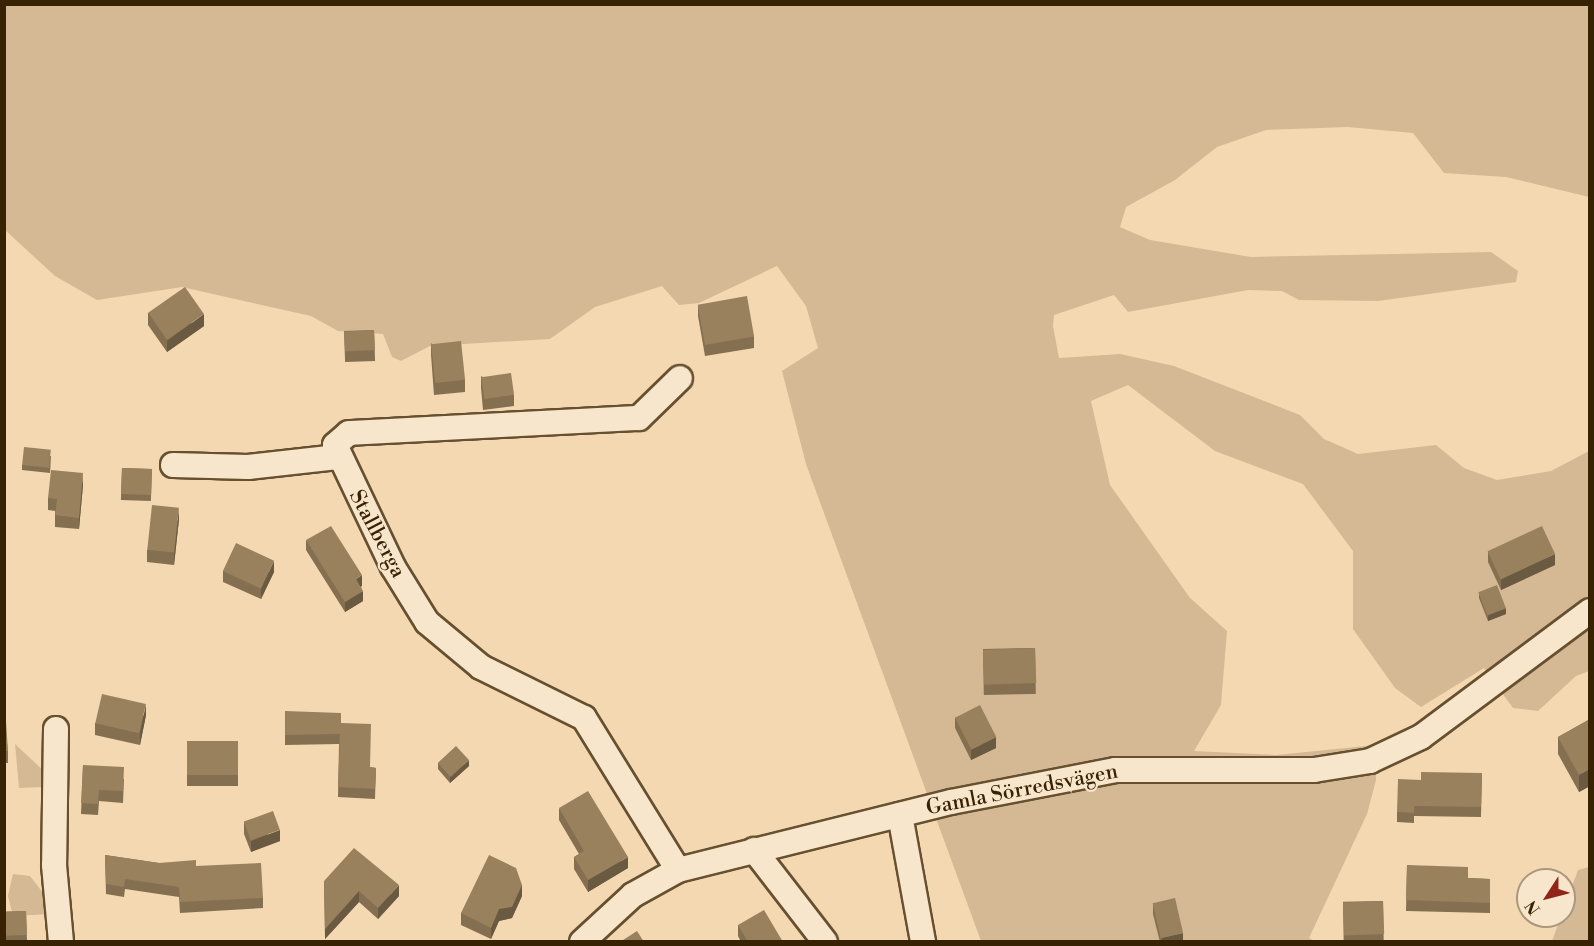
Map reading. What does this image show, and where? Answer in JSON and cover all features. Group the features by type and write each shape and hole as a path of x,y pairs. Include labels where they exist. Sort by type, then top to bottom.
{"street":[{"path":"173,465 248,466 337,457 338,439 350,433 639,418 680,378"},
{"name":"Stallberga","path":"337,457 428,622 481,667 584,718 678,870"},
{"name":"Gamla Sörredsvägen","path":"582,942 633,895 678,870 900,815 1089,772 1314,770 1370,761 1421,737 1590,611"},
{"path":"56,729 54,865 61,942"},
{"path":"900,815 923,942"},
{"path":"754,850 825,942"}],"shaded area":[{"path":"4,5 1589,5 1589,197 1506,177 1444,173 1413,133 1348,127 1266,130 1217,147 1175,180 1126,207 1120,227 1150,240 1251,257 1491,252 1518,271 1516,282 1378,301 1299,300 1282,291 1248,290 1128,312 1114,295 1054,315 1053,326 1059,358 1120,354 1174,366 1300,415 1324,439 1358,454 1436,445 1464,468 1497,480 1551,471 1589,451 1589,671 1576,676 1538,711 1513,708 1484,668 1421,707 1395,688 1353,629 1353,551 1303,484 1215,451 1128,385 1091,401 1110,485 1190,598 1227,631 1221,705 1194,751 1276,755 1376,745 1376,780 1367,814 1309,938 1315,941 981,941 806,464 782,371 818,348 806,306 777,266 699,303 679,305 662,286 595,307 550,339 430,346 401,361 392,357 383,334 338,331 311,316 182,287 97,300 55,276 5,230"},
{"path":"15,744 45,772 44,787 19,788"},
{"path":"1589,867 1589,941 1552,941 1557,928 1576,928 1576,875 1578,870"},
{"path":"13,874 30,876 47,898 50,914 13,916 8,896"}],"building":[{"path":"185,287 204,314 167,340 148,313"},
{"path":"747,296 754,336 705,345 698,305"},
{"path":"374,330 375,350 345,352 344,332"},
{"path":"461,341 465,380 435,383 431,344"},
{"path":"511,373 514,395 484,399 481,377"},
{"path":"24,447 51,450 49,468 22,465"},
{"path":"122,468 152,469 151,495 121,494"},
{"path":"51,470 83,473 79,518 55,515 57,499 48,498"},
{"path":"152,505 179,508 174,553 147,550"},
{"path":"331,526 362,575 356,579 363,591 345,602 306,540"},
{"path":"1542,526 1555,554 1501,579 1488,551"},
{"path":"236,543 274,561 261,589 223,571"},
{"path":"1497,585 1506,608 1487,616 1478,592"},
{"path":"1035,648 1036,683 984,685 983,650"},
{"path":"102,694 146,704 139,733 95,723"},
{"path":"980,705 996,737 971,750 955,718"},
{"path":"285,711 341,713 341,723 371,724 370,767 376,768 375,789 338,787 340,734 285,735"},
{"path":"1590,719 1590,769 1579,775 1558,737"},
{"path":"4,721 6,721 8,751 4,751"},
{"path":"187,741 238,741 238,775 187,775"},
{"path":"456,746 469,760 451,777 438,763"},
{"path":"83,765 124,767 123,791 99,790 98,804 81,803"},
{"path":"1421,772 1482,773 1481,807 1414,806 1414,813 1397,812 1398,779 1421,780"},
{"path":"588,791 628,857 588,880 574,857 584,851 559,808"},
{"path":"273,811 280,830 251,840 244,822"},
{"path":"354,848 399,885 378,908 359,891 325,929 324,881"},
{"path":"105,855 159,863 196,860 196,866 261,863 263,898 180,902 179,887 125,879 124,887 106,884"},
{"path":"489,855 516,868 522,885 512,907 499,909 491,928 461,913"},
{"path":"1407,865 1468,867 1468,878 1490,879 1490,903 1406,900"},
{"path":"1175,898 1183,933 1161,938 1153,903"},
{"path":"1383,901 1384,934 1344,935 1343,902"},
{"path":"764,910 783,942 748,942 738,925"},
{"path":"26,911 27,935 5,936 4,912"},
{"path":"637,931 644,942 620,942"}]}
